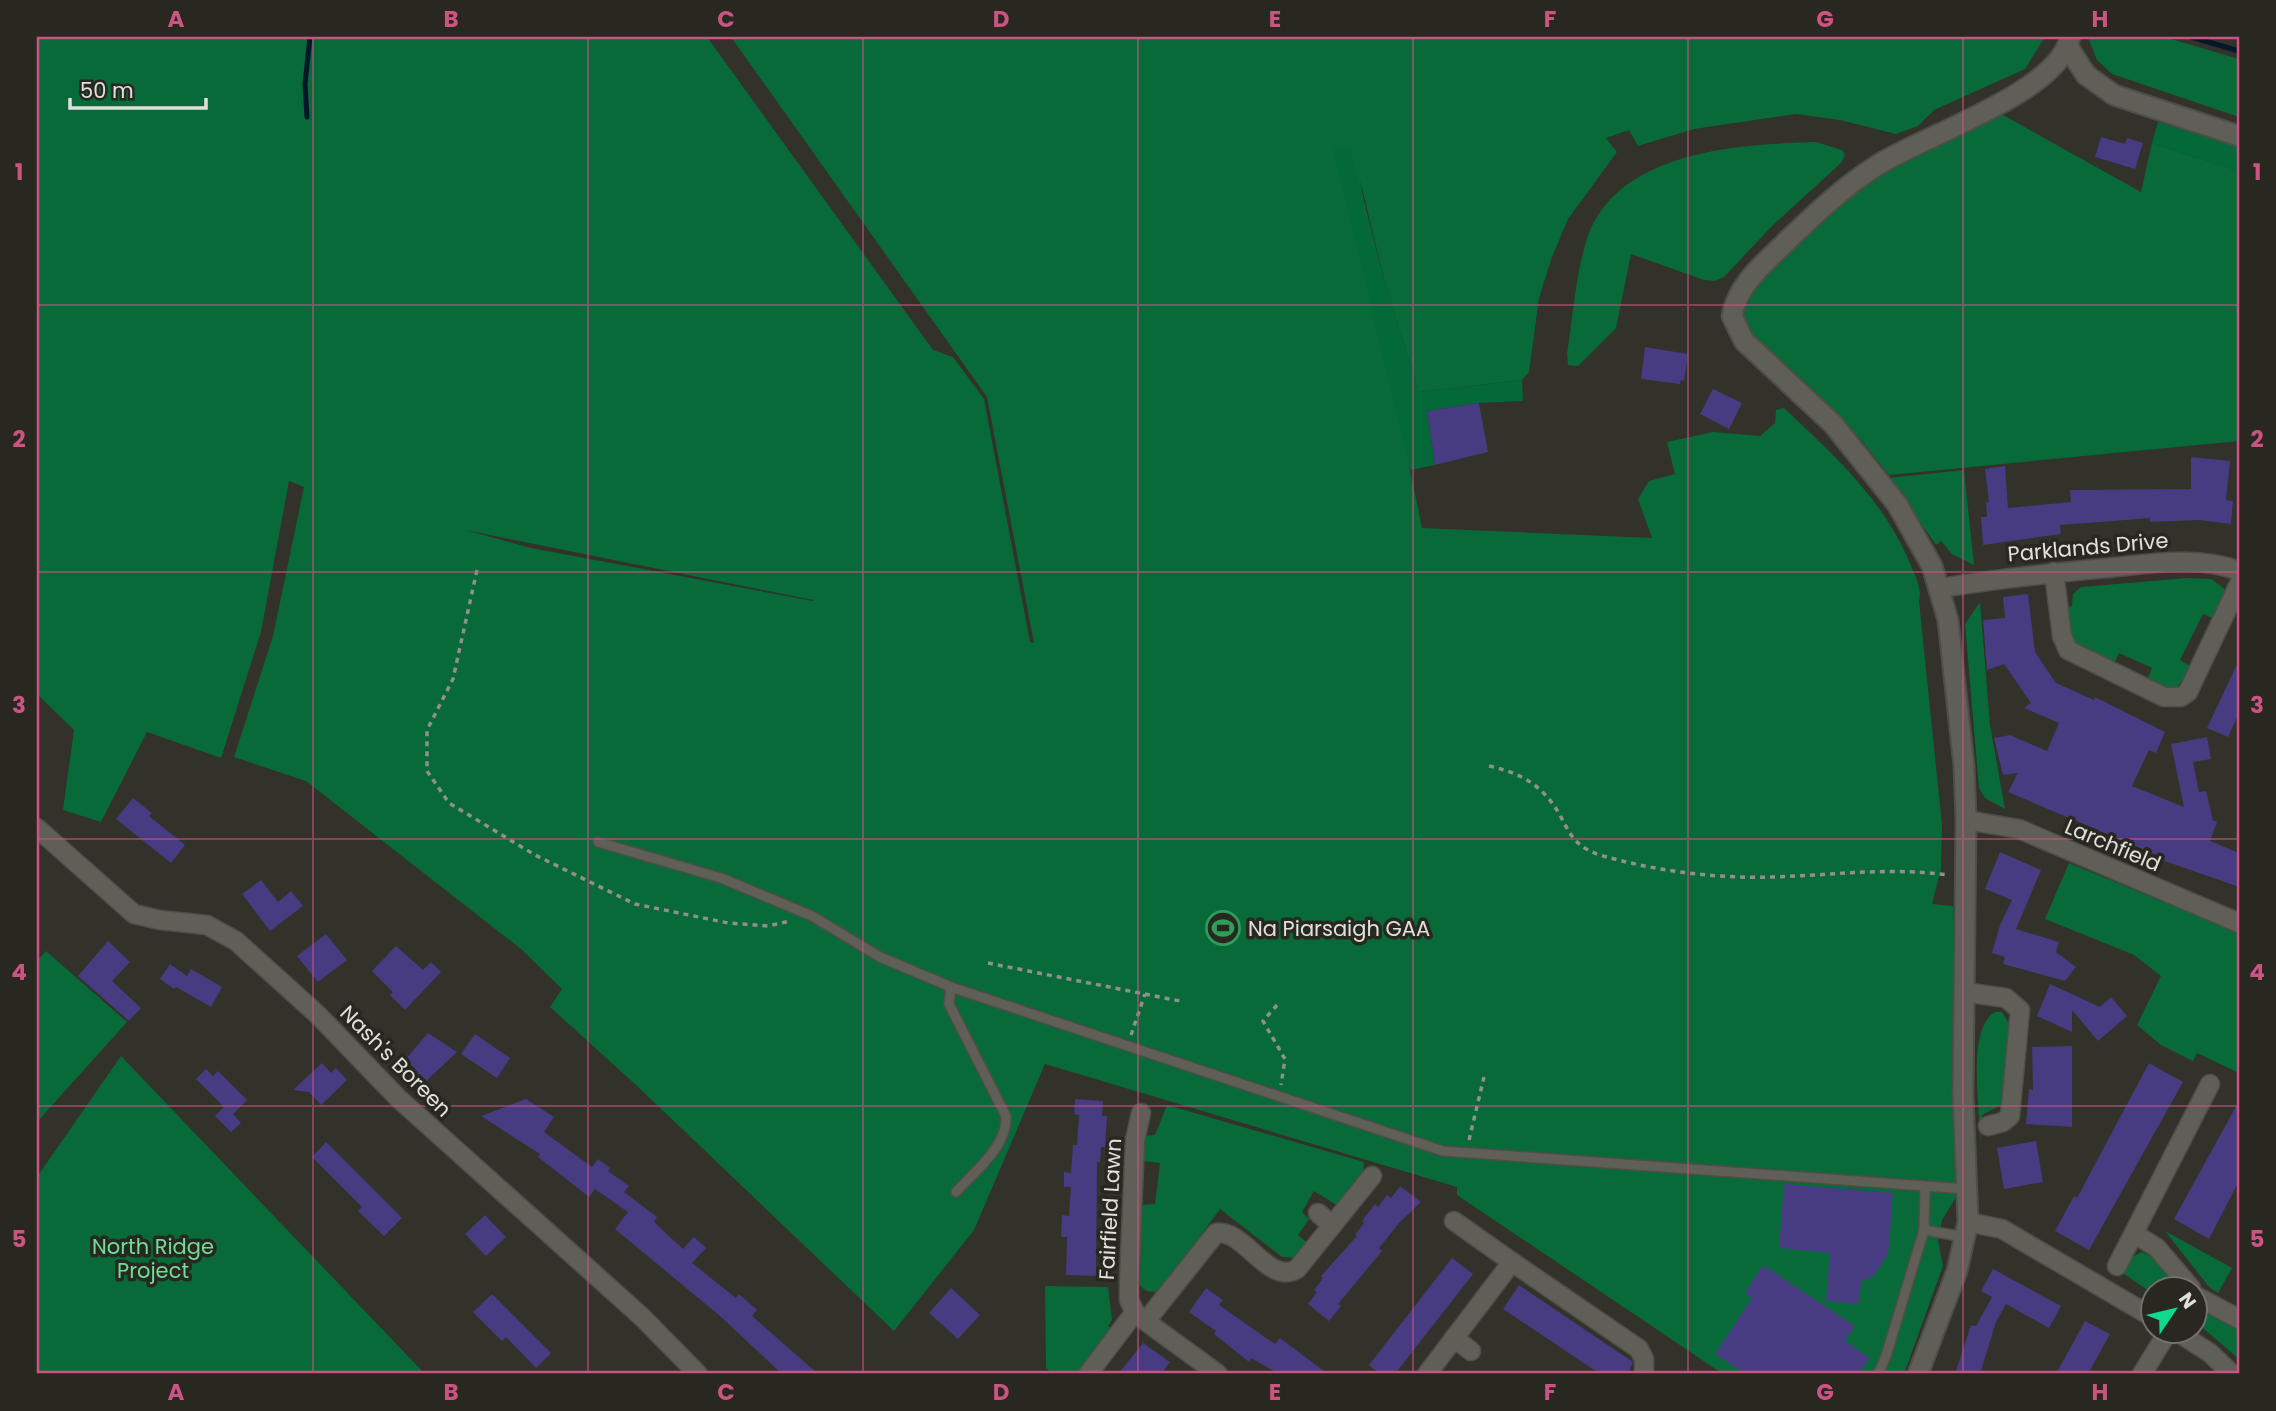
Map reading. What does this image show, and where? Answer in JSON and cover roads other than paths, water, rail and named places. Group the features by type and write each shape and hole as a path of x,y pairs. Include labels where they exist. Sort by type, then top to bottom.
{"street":[{"path":"1918,1374 1957,1271 1966,1230 1966,820 1953,650 1941,588 1925,550 1897,504 1832,424 1744,341 1732,316 1734,304 1741,288 1777,250 1878,164 2003,103 2034,83 2069,42 2086,75 2114,95 2239,136"},
{"name":"Parklands Drive","path":"1941,588 2054,572 2195,561 2219,563 2239,571"},
{"path":"2054,572 2062,636 2068,650 2164,697 2174,698 2188,692 2239,584"},
{"name":"Larchfield","path":"1966,820 2019,830 2239,923"},
{"name":"Nash's Boreen","path":"37,828 128,910 160,920 207,925 236,941 318,1015 398,1098 642,1317 698,1374"},
{"path":"1964,992 2006,998 2020,1010 2010,1116 2003,1122 1988,1126"},
{"path":"2117,1266 2136,1234 2210,1084"},
{"name":"Fairfield Lawn","path":"1140,1317 1129,1300 1129,1284 1135,1140 1141,1113"},
{"path":"1088,1374 1216,1233 1230,1234 1278,1271 1291,1273 1325,1219 1372,1176"},
{"path":"1454,1221 1639,1349 1644,1359 1644,1374"},
{"path":"1966,1230 2002,1229 2140,1310"},
{"path":"2136,1234 2157,1248 2178,1274"},
{"path":"1427,1374 1512,1262"},
{"path":"2210,1303 2239,1319"},
{"path":"1140,1317 1218,1374"},
{"path":"1454,1338 1471,1351"},
{"path":"2142,1374 2162,1344"},
{"path":"2194,1344 2210,1353 2232,1374"}],"lane":[{"path":"598,842 721,878 812,916 880,957 951,987 1443,1151 1966,1189"},
{"path":"951,987 949,1004 1006,1116 1007,1126 1002,1140 957,1192"},
{"path":"1878,1374 1886,1356 1924,1230 1926,1187"},
{"path":"1924,1230 1966,1230"}],"waterway":[{"path":"307,117 305,84 310,37"},
{"path":"2191,37 2239,51"}],"place":[{"name":"Na Piarsaigh GAA","path":"1223,928"}],"park label":[{"name":"North Ridge Project","path":"153,1258"}]}
